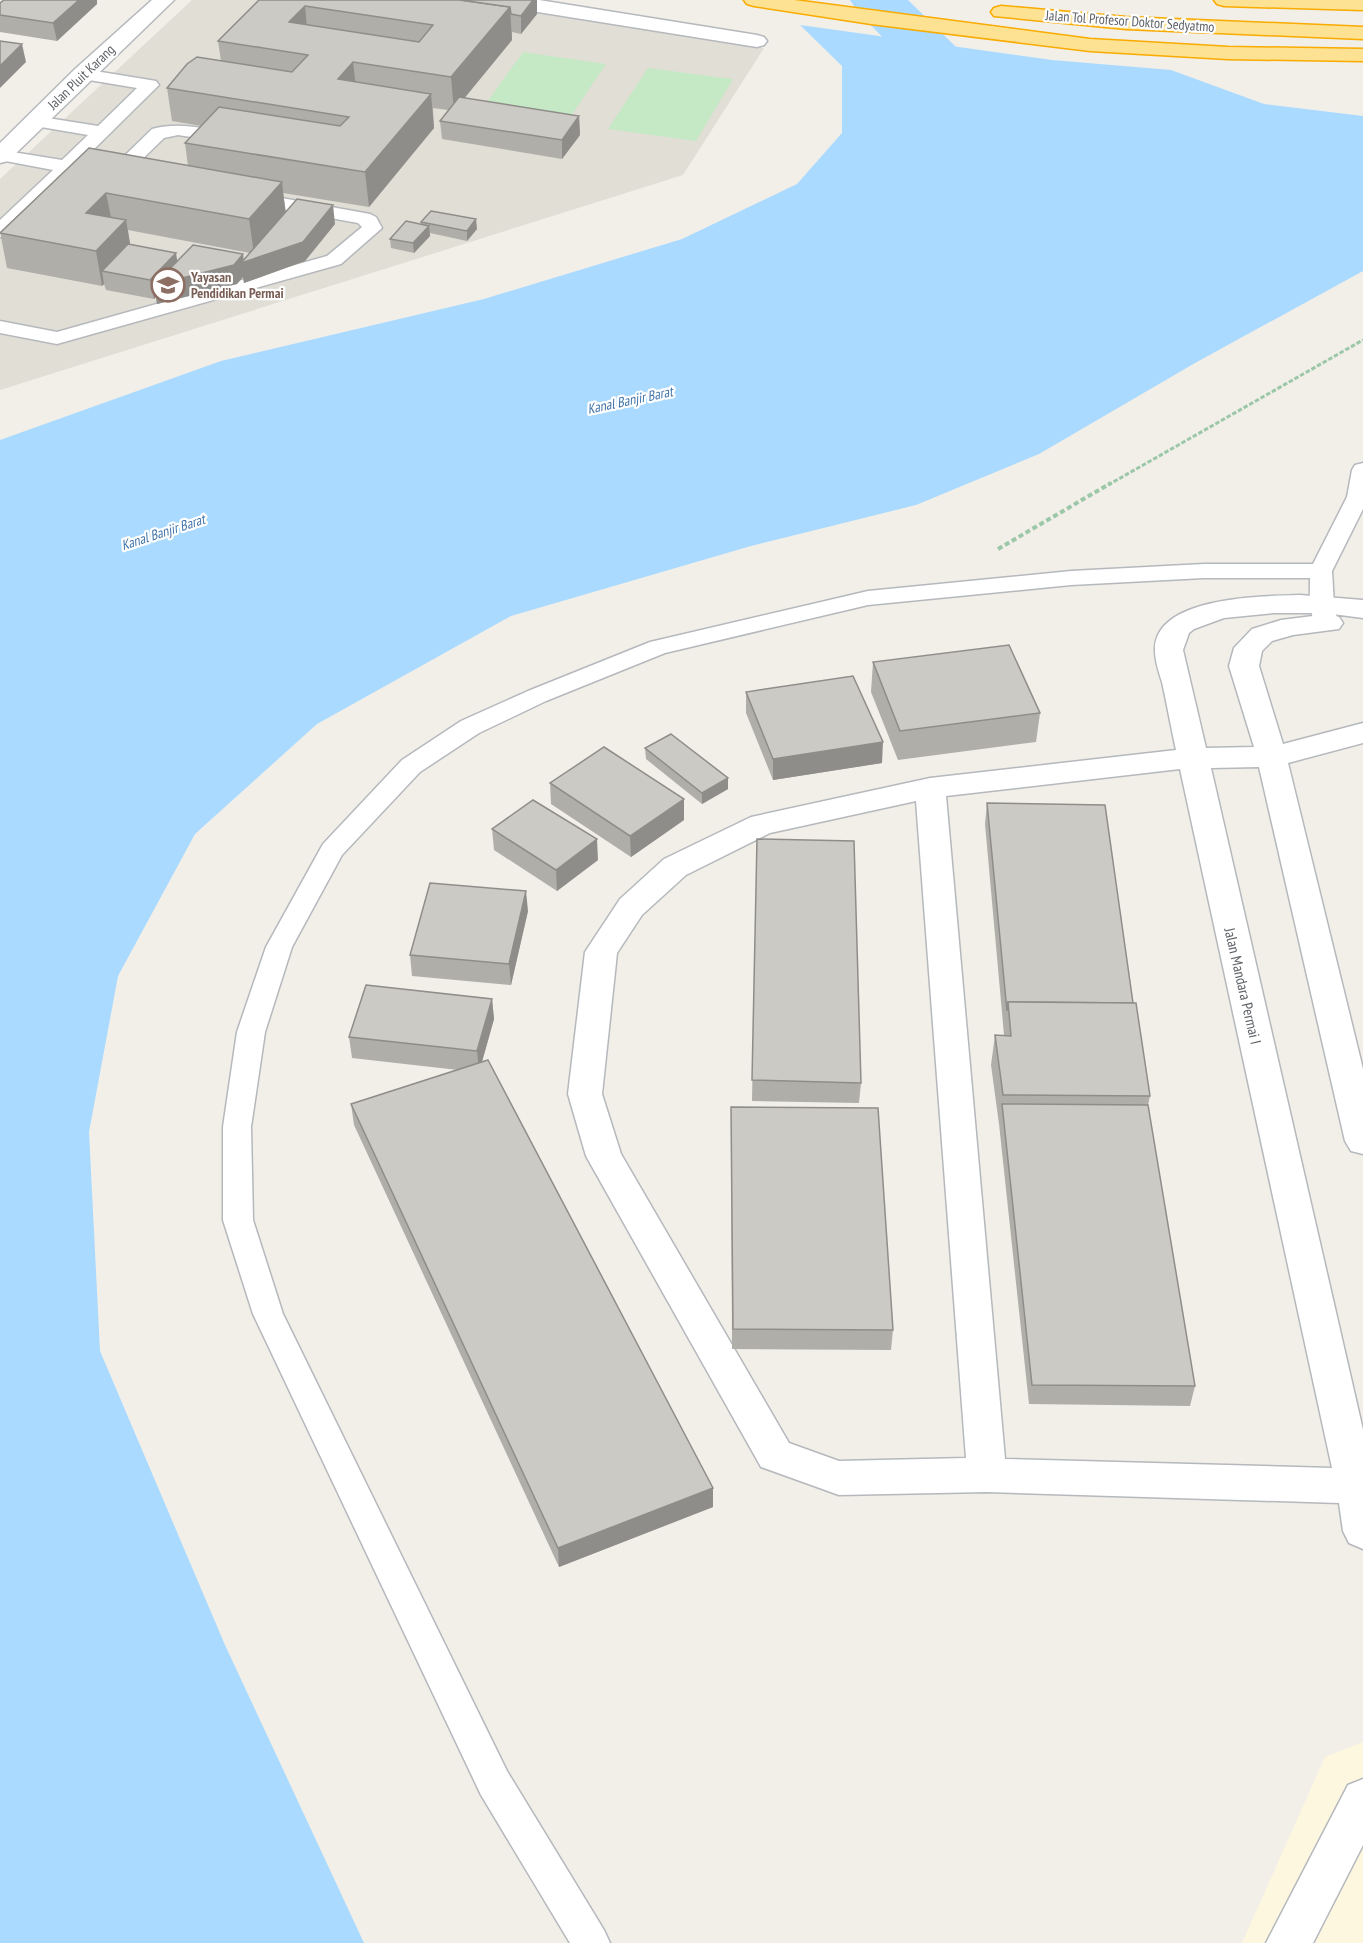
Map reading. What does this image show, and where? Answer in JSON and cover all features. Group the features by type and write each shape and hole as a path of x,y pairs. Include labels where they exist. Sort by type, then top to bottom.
{"highway":[{"name":"Jalan Tol Profesor Doktor Sedyatmo","path":"1224,0 1363,4"},
{"path":"763,2 1090,45 1228,52 1363,55"},
{"name":"Jalan Tol Profesor Doktor Sedyatmo","path":"983,10 1126,23 1363,33"}],"street":[{"name":"Jalan Pluit Karang","path":"0,156 83,74 164,0"},
{"path":"500,0 757,40"},
{"name":"Jalan Mandara Permai I","path":"1363,609 1349,606 1262,635 1248,648 1244,666 1272,757 1363,1140"},
{"name":"Jalan Mandara Permai I","path":"1363,618 1350,622 1324,614 1234,607 1211,611 1187,620 1173,634 1169,650 1356,1486 1363,1531"},
{"path":"1356,1486 987,1475 839,1478 775,1455 604,1156 585,1094 601,952 631,907 675,867 762,824 930,788 1192,758 1272,757 1363,733"},
{"path":"930,788 987,1475"},
{"path":"1289,1943 1363,1800"}],"lane":[{"path":"0,231 150,85 83,74"},
{"path":"35,121 102,132"},
{"path":"115,175 158,133 168,130 248,141"},
{"path":"0,156 137,179"},
{"path":"0,327 57,338 334,260 372,228 369,221 363,219 228,195"},
{"path":"1324,614 1321,571 1360,497 1363,470"},
{"path":"591,1943 494,1783 268,1314 237,1221 237,1127 249,1043 279,947 332,850 411,766 470,726 658,647 868,598 1071,578 1204,571 1321,571"}],"path":[{"path":"994,551 1005,547 1220,420 1363,340"}],"shaded area":[{"name":"Yayasan Pendidikan Permai","path":"192,0 465,0 764,48 683,175 0,390 0,179"},
{"path":"1363,1742 1363,1943 1242,1943 1325,1757"}],"green space":[{"path":"523,52 606,64 565,125 479,113"},
{"path":"648,68 733,79 696,141 608,129"}],"water":[{"path":"800,25 1052,60 1171,70 1264,104 1363,116 1363,271 1195,363 1039,454 916,505 751,546 511,616 317,724 195,834 118,976 89,1132 100,1351 225,1645 364,1943 0,1943 0,440 221,361 484,299 682,239 797,184 842,133 842,66"}],"building":[{"path":"4,0 79,0 53,23 0,15 0,3"},
{"path":"259,0 460,0 510,7 451,77 353,62 338,79 431,94 365,172 185,143 219,107 340,126 349,117 167,88 187,64 197,57 292,72 308,55 218,41","holes":["305,6 433,25 419,42 289,22"]},
{"path":"460,0 533,0 521,16 511,14 510,7"},
{"path":"0,41 22,44 0,66"},
{"path":"459,97 579,116 562,140 440,121"},
{"path":"89,148 282,182 249,219 106,193 86,213 126,220 96,251 0,233"},
{"path":"297,199 333,205 303,242 241,263"},
{"path":"431,211 476,219 467,231 421,222"},
{"path":"406,221 429,226 413,243 390,239"},
{"path":"128,244 176,253 150,280 102,271"},
{"path":"193,245 243,254 234,265 154,285"},
{"path":"1009,645 1040,713 900,731 873,662"},
{"path":"853,676 883,742 773,759 746,692"},
{"path":"671,734 728,778 702,793 645,748"},
{"path":"604,747 684,799 630,836 550,783"},
{"path":"533,800 597,839 556,870 492,829"},
{"path":"987,803 1105,805 1133,1003 1008,1002 1007,1011"},
{"path":"757,839 854,841 861,1083 752,1080"},
{"path":"430,883 526,891 509,964 410,955"},
{"path":"366,985 492,999 477,1051 349,1037"},
{"path":"1008,1002 1136,1003 1150,1096 1003,1095 995,1035 1011,1036"},
{"path":"488,1060 713,1488 558,1548 351,1104"},
{"path":"1002,1104 1148,1105 1195,1386 1032,1385"},
{"path":"731,1107 878,1108 893,1330 733,1329"}],"waterway":[{"name":"Kanal Banjir Barat","path":"877,0 974,97 978,141"}],"place":[{"name":"Yayasan Pendidikan Permai","path":"168,285"}]}
